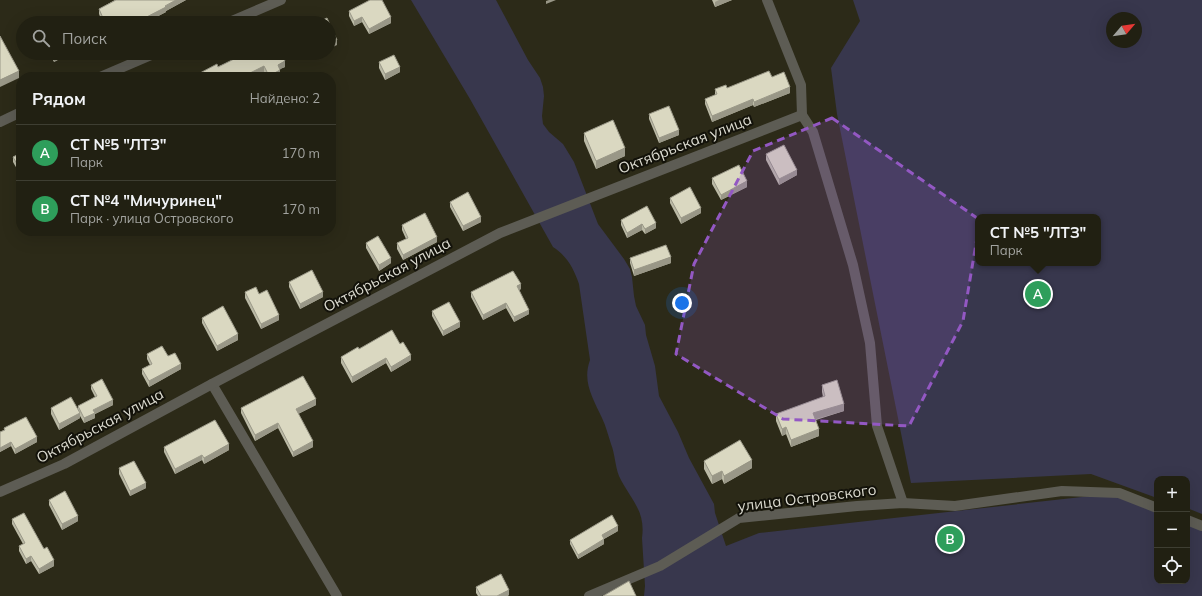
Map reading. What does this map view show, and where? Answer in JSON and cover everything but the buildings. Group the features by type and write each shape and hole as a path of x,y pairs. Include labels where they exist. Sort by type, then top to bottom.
{"street":[{"path":"243,16 281,0"},
{"path":"767,0 801,84 802,115 813,132 852,265 870,343 878,426 903,504"},
{"path":"112,72 140,60"},
{"path":"0,122 16,114"},
{"name":"Октябрьская улица","path":"0,492 64,464 212,384 500,233 802,115"},
{"path":"212,384 337,596"},
{"name":"улица Островского","path":"589,596 660,566 739,518 857,506 903,504 955,506 1062,491 1119,492 1154,507"},
{"path":"1190,521 1202,526"}],"highlighted area":[{"path":"832,118 980,220 963,321 909,426 783,419 676,354 694,264 753,151"}],"shaded area":[{"path":"411,0 496,0 528,60 540,78 544,96 542,116 543,124 549,132 563,144 574,162 598,224 630,269 636,306 645,325 646,335 655,366 659,396 678,432 689,458 714,504 715,513 726,546 759,533 1109,494 1154,510 1154,584 1190,584 1190,523 1202,527 1202,596 644,596 645,586 642,520 636,505 619,476 606,427 592,397 588,383 587,376 590,360 577,278 566,259 553,247 470,99"},
{"path":"853,0 1202,0 1202,514 1190,509 1190,476 1154,476 1154,497 1091,474 911,483 837,114 831,68 860,21"}],"place":[{"name":"СТ №5 \"ЛТЗ\"","path":"1038,294"},
{"name":"СТ №4 \"Мичуринец\"","path":"950,539"}]}
